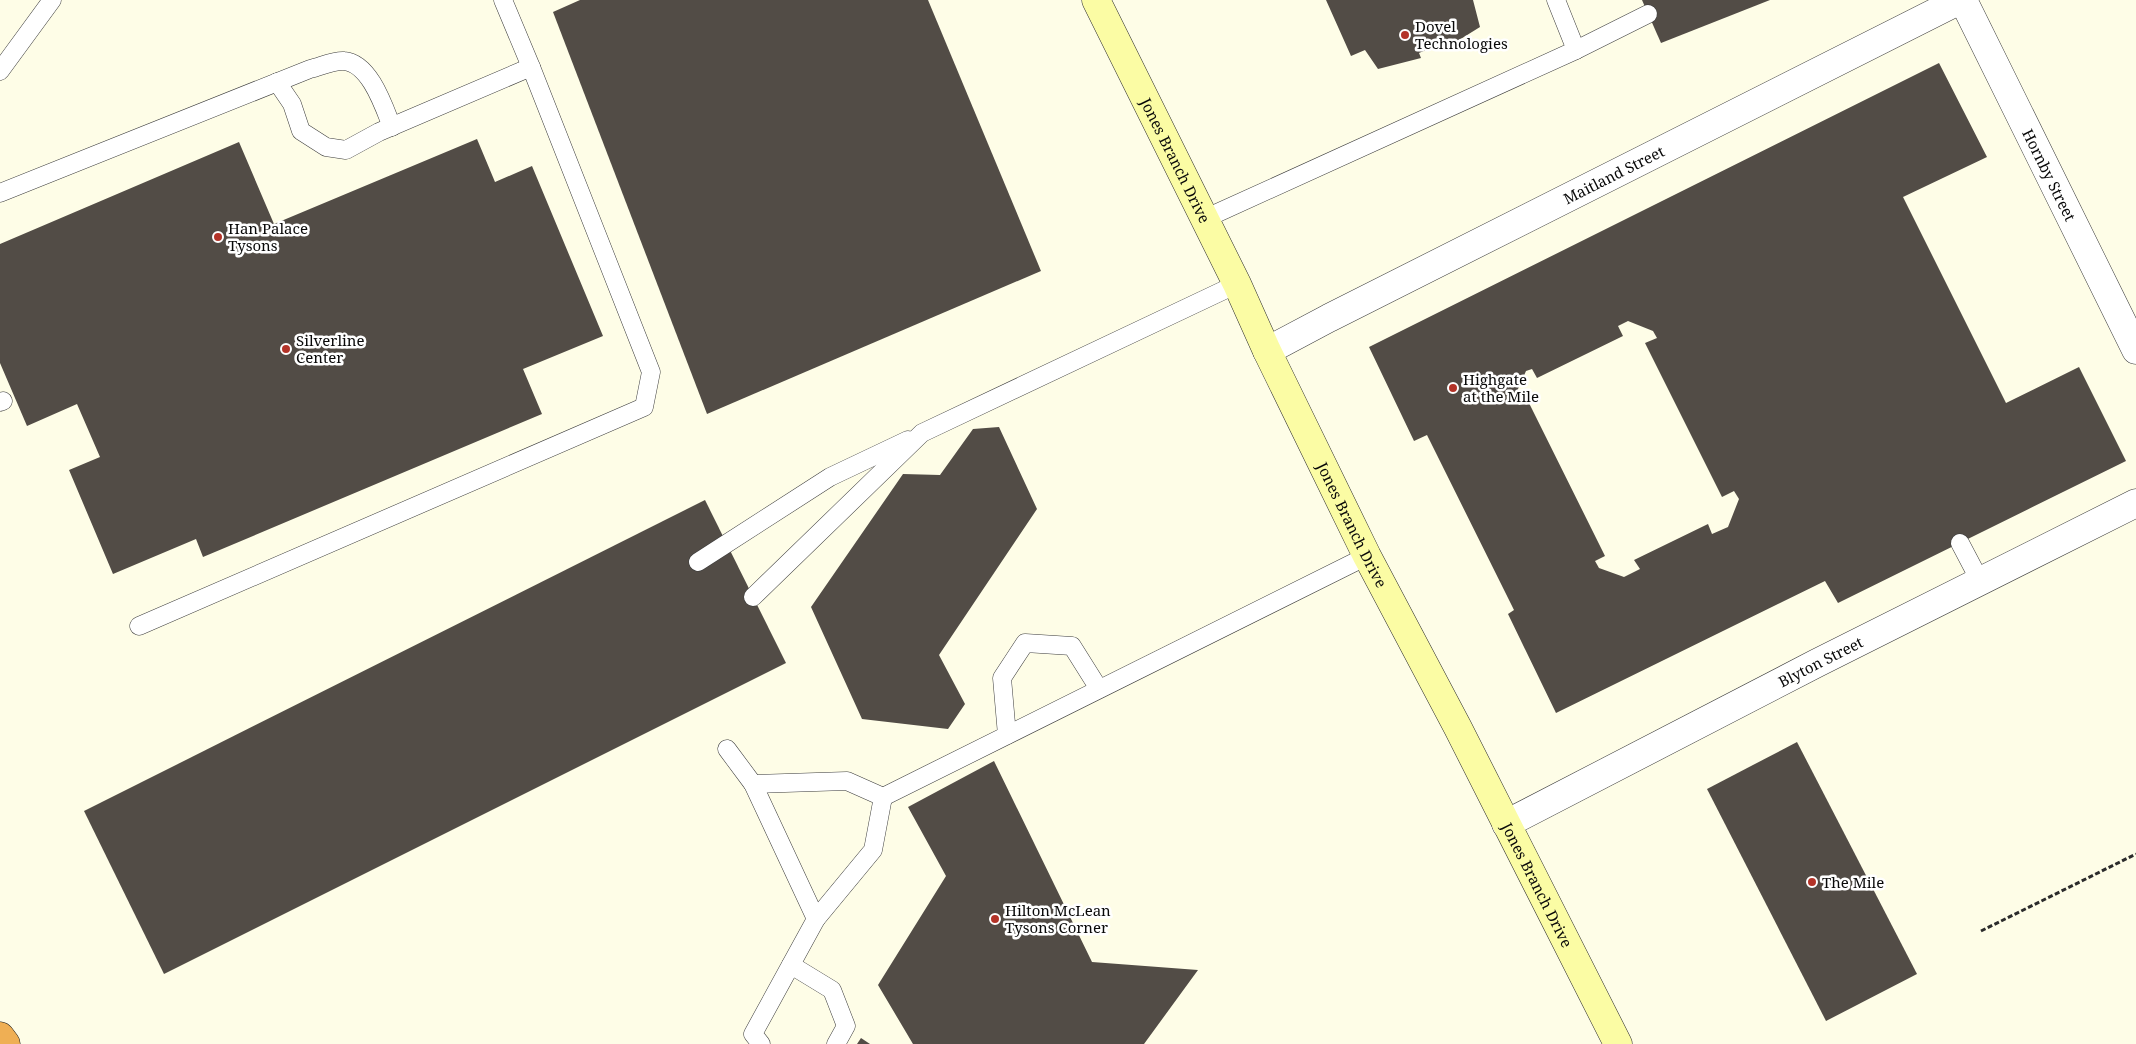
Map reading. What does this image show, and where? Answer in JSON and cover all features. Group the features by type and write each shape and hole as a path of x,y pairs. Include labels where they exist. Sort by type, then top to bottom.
{"highway":[{"path":"0,1036 6,1044"}],"street":[{"name":"Jones Branch Drive","path":"1096,0 1237,284 1267,352 1367,556 1618,1044"},
{"name":"Hornby Street","path":"1962,0 2136,350"},
{"name":"Maitland Street","path":"1267,352 1329,318 1962,0"},
{"name":"Blyton Street","path":"1506,824 1809,667 2136,503"}],"lane":[{"path":"0,71 52,0"},
{"path":"139,626 644,407 651,372 503,0"},
{"path":"1556,0 1576,50"},
{"path":"1204,219 1576,50 1648,14"},
{"path":"0,193 310,69 345,61 362,69 380,96 392,127"},
{"path":"277,82 292,104 301,132 326,147 346,150 392,127 531,67"},
{"path":"698,562 830,477 1237,284"},
{"path":"753,597 922,433"},
{"path":"1960,543 1980,581"},
{"path":"883,798 1367,556"},
{"path":"1006,735 1002,678 1025,642 1072,646 1099,690"},
{"path":"727,749 753,784 816,919"},
{"path":"753,784 847,781 883,798"},
{"path":"761,1044 753,1034 816,919 873,850 883,798"},
{"path":"791,965 832,990 846,1026 836,1044"}],"path":[{"path":"1981,931 2136,854"}],"building":[{"path":"580,0 928,0 1041,271 707,414 553,12"},
{"name":"Dovel Technologies","path":"1326,0 1473,0 1480,27 1443,50 1442,43 1419,53 1421,58 1378,69 1365,50 1351,56"},
{"path":"1642,0 1770,0 1661,43"},
{"name":"Highgate at the Mile","path":"1939,63 1987,157 1903,197 2006,403 2079,367 2126,461 1838,603 1825,581 1556,713 1508,614 1514,610 1427,435 1414,441 1369,347","holes":["1628,321 1653,331 1657,338 1645,343 1722,497 1734,491 1739,499 1728,527 1712,534 1708,524 1634,560 1640,569 1624,577 1599,568 1595,561 1605,556 1528,401 1519,405 1514,398 1526,371 1532,369 1537,378 1623,336 1618,326"]},
{"name":"Silverline Center","path":"477,139 495,182 532,166 603,336 523,369 542,414 203,557 196,539 113,574 69,470 100,457 77,404 27,426 0,363 0,244 239,142 274,224"},
{"path":"999,427 1037,509 939,655 965,704 948,729 862,719 811,607 903,474 940,475 973,429"},
{"path":"705,500 786,663 164,974 84,811"},
{"name":"The Mile","path":"1797,742 1917,974 1826,1021 1707,789"},
{"name":"Hilton McLean Tysons Corner","path":"994,761 1092,962 1198,970 1144,1044 913,1044 878,985 946,876 908,807"},
{"path":"861,1038 870,1044 857,1044"}],"place":[{"name":"Dovel Technologies","path":"1405,35"},
{"name":"Han Palace Tysons","path":"218,237"},
{"name":"Silverline Center","path":"286,349"},
{"name":"Highgate at the Mile","path":"1453,388"},
{"name":"The Mile","path":"1812,882"},
{"name":"Hilton McLean Tysons Corner","path":"995,919"}]}
